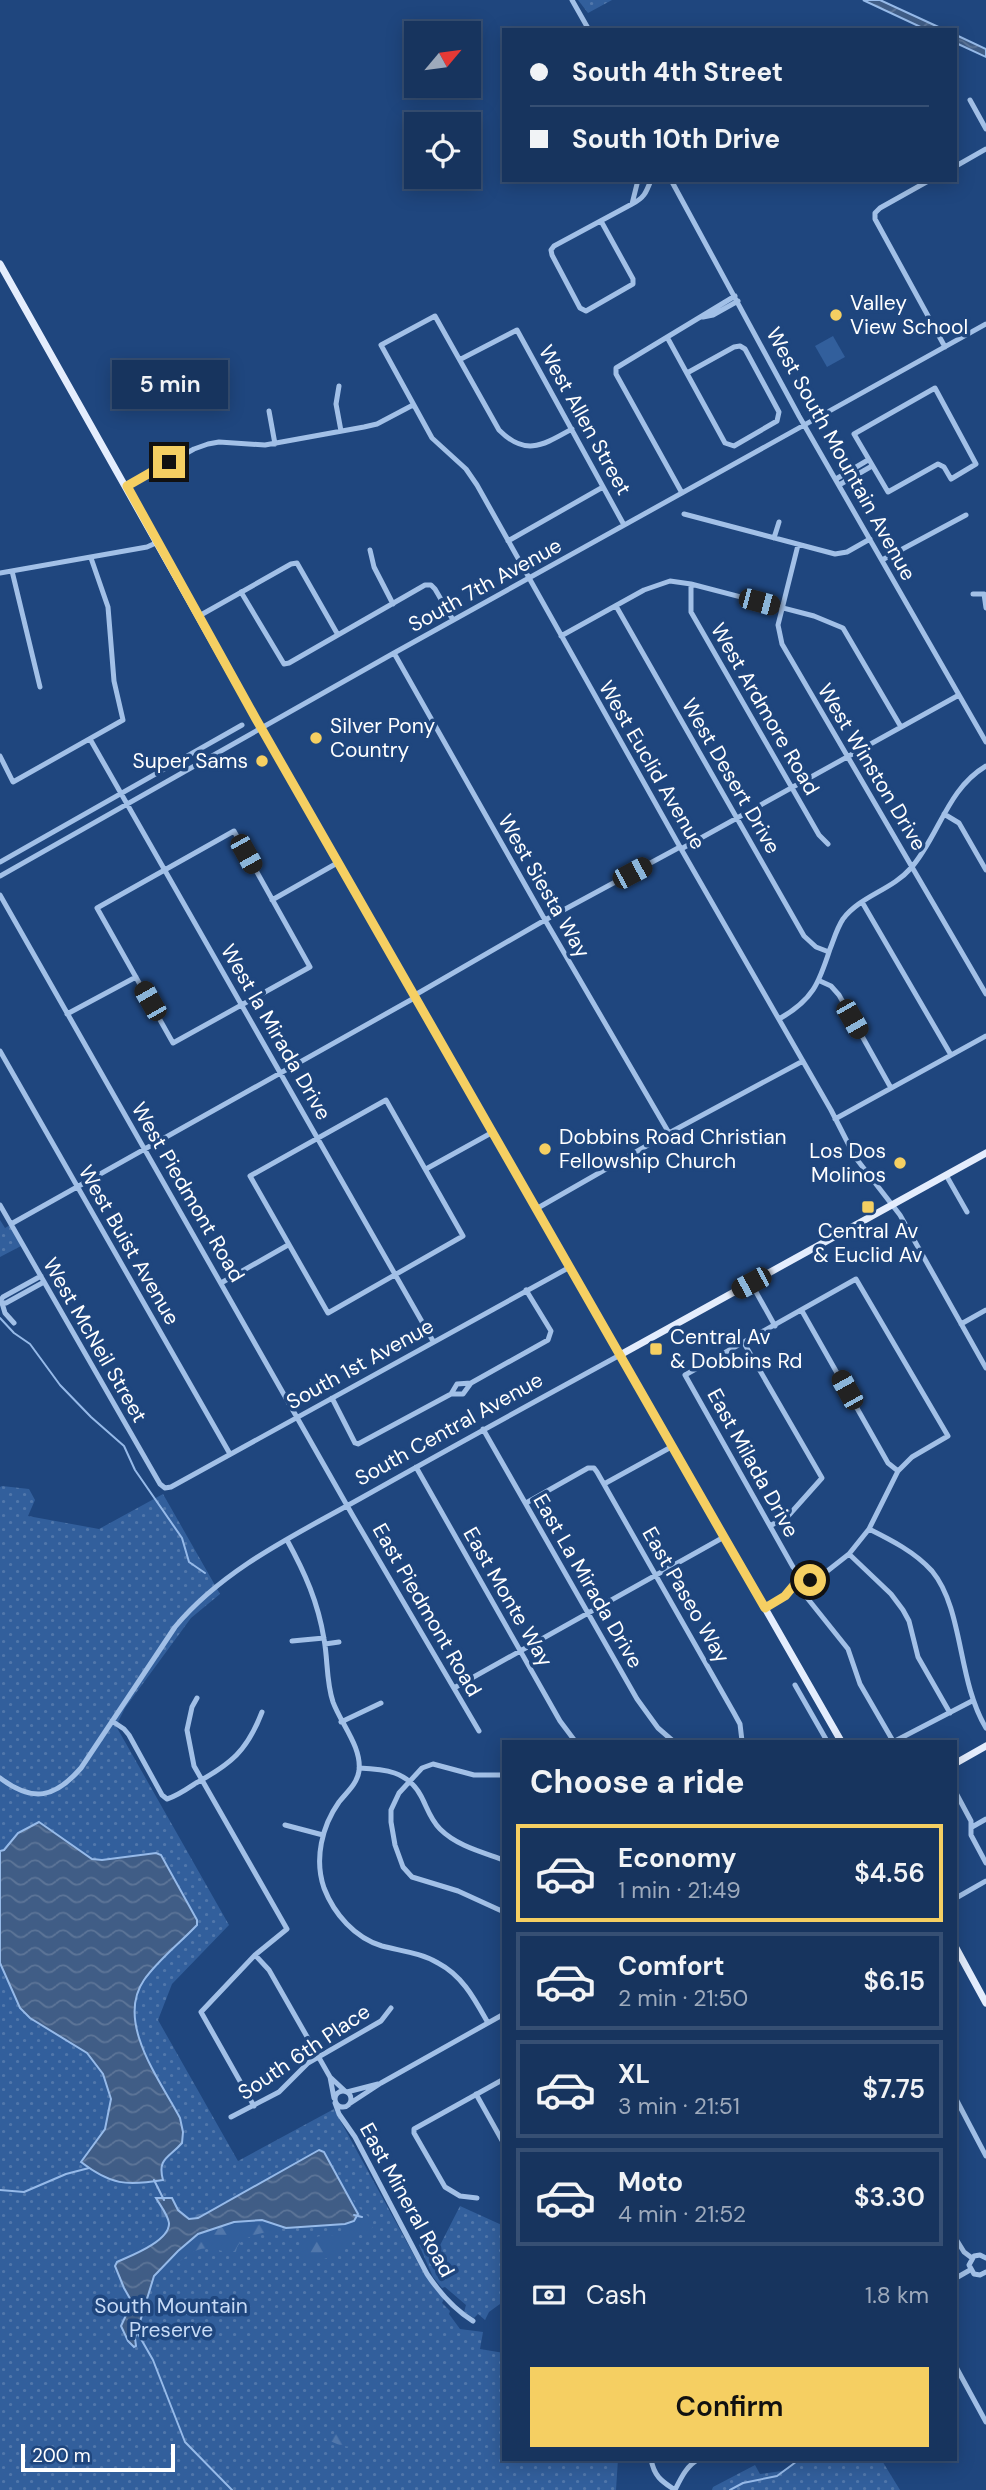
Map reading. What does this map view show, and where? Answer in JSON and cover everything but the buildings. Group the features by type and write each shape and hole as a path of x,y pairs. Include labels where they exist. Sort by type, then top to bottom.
{"main road":[{"path":"0,264 261,727 840,1740"},
{"name":"South Central Avenue","path":"620,1355 986,1153"},
{"path":"957,1762 986,1746"},
{"path":"957,1950 986,2003"}],"street":[{"path":"572,0 588,28"},
{"path":"970,100 986,130"},
{"path":"957,165 986,149"},
{"path":"632,204 638,182"},
{"path":"601,221 633,279 633,284 588,311 583,310 551,250 601,221 632,204 646,195 650,182"},
{"name":"West South Mountain Avenue","path":"672,182 804,424 986,742"},
{"path":"927,182 875,213 875,219 945,347"},
{"path":"682,493 615,368 736,299"},
{"name":"West Euclid Avenue","path":"461,359 435,316 381,345 432,438 471,476 863,1169 892,1205 986,1368"},
{"name":"South 7th Avenue","path":"0,876 261,727 986,324"},
{"name":"West Allen Street","path":"461,359 517,330 624,525"},
{"path":"667,337 725,443 729,446 780,418 745,349 740,346 687,373"},
{"path":"461,359 499,430 515,444 537,446 572,429"},
{"path":"339,386 336,404 341,431"},
{"path":"935,388 976,464 951,479 941,464 888,492 870,463 854,434 935,388"},
{"path":"127,486 201,446 219,442 275,444 377,424 414,405"},
{"path":"269,411 275,444"},
{"path":"837,482 870,463"},
{"path":"508,541 603,487"},
{"path":"684,514 838,554 870,540"},
{"path":"882,561 965,515"},
{"path":"774,538 779,522"},
{"path":"0,573 91,558 147,547 158,542"},
{"name":"West Winston Drive","path":"798,545 778,625 782,644 986,994"},
{"path":"370,550 374,567 393,604"},
{"path":"0,756 13,782 123,720 114,681 108,607 91,558"},
{"path":"199,616 297,563 338,635"},
{"path":"12,570 40,687"},
{"path":"561,636 661,582 670,581 814,616 844,628 901,727"},
{"path":"241,592 284,664 425,585 431,584 453,620"},
{"name":"West Ardmore Road","path":"691,584 691,612 792,788 828,844"},
{"path":"973,594 985,592 986,608"},
{"name":"West Desert Drive","path":"615,606 804,936 816,947 829,952"},
{"name":"West Siesta Way","path":"394,653 669,1133"},
{"path":"10,1224 280,1073 545,920 959,695"},
{"path":"0,862 242,725"},
{"name":"West la Mirada Drive","path":"90,739 433,1341"},
{"path":"779,1019 801,1006 820,981 844,918 913,866 969,778 986,766"},
{"path":"944,814 958,823 986,870"},
{"path":"234,831 310,967 173,1043 96,908 165,870 234,831"},
{"path":"272,900 339,862"},
{"name":"West Piedmont Road","path":"0,895 348,1505"},
{"path":"862,902 951,1055"},
{"path":"67,1014 136,977"},
{"path":"820,981 831,986 839,995 891,1088"},
{"path":"835,1119 986,1036"},
{"name":"West Buist Avenue","path":"0,1051 230,1454"},
{"path":"537,1209 669,1133 803,1061"},
{"path":"386,1100 463,1236 328,1313 250,1176 318,1138 386,1100"},
{"path":"426,1169 493,1132"},
{"path":"946,1175 967,1212"},
{"name":"West McNeil Street","path":"0,1205 160,1484 165,1488"},
{"path":"221,1283 288,1245"},
{"name":"South 1st Avenue","path":"165,1488 570,1267"},
{"path":"14,1323 5,1314 0,1302 42,1279"},
{"path":"770,1526 789,1515 821,1478 744,1343 856,1279 947,1436 912,1457 898,1471 869,1529 849,1554 821,1576 811,1589 785,1596"},
{"path":"751,1283 775,1326"},
{"path":"332,1398 355,1443 363,1443 451,1394 463,1394 471,1383 548,1340 551,1331 526,1290"},
{"path":"961,1324 986,1310"},
{"path":"802,1311 888,1463 898,1471"},
{"name":"East Milada Drive","path":"744,1343 685,1375 793,1567 796,1583"},
{"name":"South Central Avenue","path":"0,1778 26,1793 42,1794 59,1790 81,1768 152,1659 191,1608 242,1566 483,1429 620,1355"},
{"path":"451,1394 457,1384 471,1383"},
{"name":"East La Mirada Drive","path":"483,1429 645,1712 672,1740"},
{"path":"604,1484 673,1446"},
{"name":"East Monte Way","path":"416,1467 520,1651 574,1740"},
{"name":"East Paseo Way","path":"526,1503 588,1468 594,1468 740,1724 742,1740"},
{"name":"East Piedmont Road","path":"348,1505 479,1731"},
{"path":"869,1529 919,1559 932,1571 942,1587 951,1607 972,1701 986,1728"},
{"path":"454,1688 724,1537"},
{"path":"287,1540 313,1590 325,1641 328,1684 341,1722 359,1756 354,1785 330,1816 323,1835 320,1852 323,1885 345,1922 373,1942 429,1958 449,1970 469,1990 488,2023"},
{"path":"849,1554 891,1594 903,1610 909,1621 918,1657 950,1713"},
{"name":"East Milada Drive","path":"793,1567 805,1577"},
{"path":"765,1608 785,1596 805,1577 821,1576"},
{"path":"805,1577 811,1581 815,1607"},
{"path":"796,1583 798,1591 803,1593 848,1649 860,1684 893,1740"},
{"path":"292,1641 339,1642"},
{"path":"795,1685 826,1740"},
{"path":"802,1698 813,1692"},
{"path":"197,1698 191,1707 187,1730 190,1751 202,1780 287,1929 256,1955 201,2012 254,2106"},
{"path":"896,1740 972,1701"},
{"path":"341,1722 381,1703"},
{"path":"112,1721 129,1735 162,1795 167,1799 225,1767 241,1752 262,1712"},
{"path":"502,1775 474,1776 433,1765 422,1768 399,1793 391,1810 395,1844 403,1867 412,1877 458,1891 502,1911"},
{"path":"359,1768 395,1772 410,1782 421,1796 433,1821 444,1833 460,1843 502,1859"},
{"path":"957,1795 972,1827 971,1835 986,1863"},
{"path":"972,1827 986,1819"},
{"path":"285,1825 323,1835"},
{"path":"957,1897 986,1881"},
{"name":"East Mineral Road","path":"256,1955 269,1970 330,2077 338,2114 355,2137 427,2274 461,2314 473,2321"},
{"name":"South 6th Place","path":"230,2117 279,2092 308,2063 381,2021 391,2008"},
{"path":"381,2083 338,2092 335,2101 347,2106 381,2083 502,2015"},
{"name":"East Mineral Road","path":"330,2077 351,2097 344,2121"},
{"path":"477,2198 460,2196 445,2187 414,2129 502,2080"},
{"path":"476,2094 502,2140"},
{"path":"957,2101 986,2156"},
{"path":"957,2241 964,2252 972,2258"},
{"path":"986,2258 980,2255 972,2258 969,2265 970,2270 977,2275 986,2274"},
{"path":"957,2277 970,2270"},
{"path":"957,2369 986,2422"},
{"path":"651,2461 654,2473 660,2481 675,2490 694,2461"}],"green space":[{"path":"578,0 612,0 588,13"},
{"path":"833,336 845,357 827,367 815,346"},
{"path":"0,1220 5,1228 10,1225 21,1246 0,1257"},
{"name":"South Mountain Preserve","path":"0,1487 29,1489 35,1500 28,1516 99,1529 163,1494 220,1594 191,1618 125,1708 116,1726 229,1925 172,1984 158,2020 238,2161 334,2109 422,2270 444,2299 442,2303 450,2311 449,2314 460,2329 483,2332 480,2349 502,2353 502,2461 618,2461 616,2490 0,2490"},
{"path":"316,2152 325,2157 357,2206 373,2221 373,2227 369,2231 351,2238 329,2257 321,2260 310,2259 298,2253 296,2248 313,2238 346,2235 342,2226 330,2219 219,2214 169,2231 125,2263 135,2309 127,2312 120,2310 117,2305 119,2286 115,2262 157,2231 161,2223 158,2199 188,2214 200,2214 220,2206 256,2182"},
{"path":"460,2206 502,2225 502,2304 489,2312 485,2320 478,2314 474,2318 464,2312 466,2305 445,2287 442,2288 433,2277 419,2245 422,2243 432,2261"},
{"path":"258,2219 295,2222 245,2239 236,2251 200,2249 168,2272 159,2271 148,2292 160,2268 186,2242 219,2225"},
{"path":"342,2431 353,2447 325,2439"},
{"path":"800,2461 882,2461 900,2490 712,2490 755,2465 760,2474 782,2471"}],"water":[{"path":"863,0 880,0 941,28 923,28"},
{"path":"957,35 986,49 986,57 957,43"},
{"path":"39,1822 92,1859 156,1853 161,1855 197,1920 197,1925 144,1980 136,1996 137,2032 152,2069 180,2118 183,2132 182,2143 163,2163 163,2180 119,2182 101,2175 81,2162 105,2129 111,2099 103,2074 87,2053 30,2018 20,2008 0,1963 0,1851 4,1850 18,1833"},
{"path":"319,2150 324,2152 358,2214 354,2221 286,2228 262,2220 234,2222 198,2234 154,2276 134,2347 121,2326 132,2302 115,2266 117,2262 156,2242 168,2230 166,2213 156,2198 172,2198 178,2210 189,2219 198,2218"}],"waterway":[{"path":"0,1318 14,1333 30,1344 60,1385 124,1446 135,1470 182,1538 189,1562 205,1573"},
{"path":"759,1362 769,1356"},
{"path":"0,2190 24,2192 66,2174 89,2168"},
{"path":"154,2180 164,2200"},
{"path":"354,2215 362,2217"},
{"path":"137,2332 153,2360 185,2442 232,2490"},
{"path":"730,2490 743,2483 777,2476 797,2461"}],"place":[{"name":"Valley View School","path":"836,315"},
{"name":"Silver Pony Country","path":"316,738"},
{"name":"Super Sams","path":"262,761"},
{"name":"Dobbins Road Christian Fellowship Church","path":"545,1149"},
{"name":"Los Dos Molinos","path":"900,1163"},
{"name":"Central Av & Euclid Av","path":"868,1207"},
{"name":"Central Av & Dobbins Rd","path":"656,1349"}],"route":[{"path":"169,462 127,486 256,719 724,1537 765,1608 785,1596 800,1578 807,1577 810,1580"}]}
